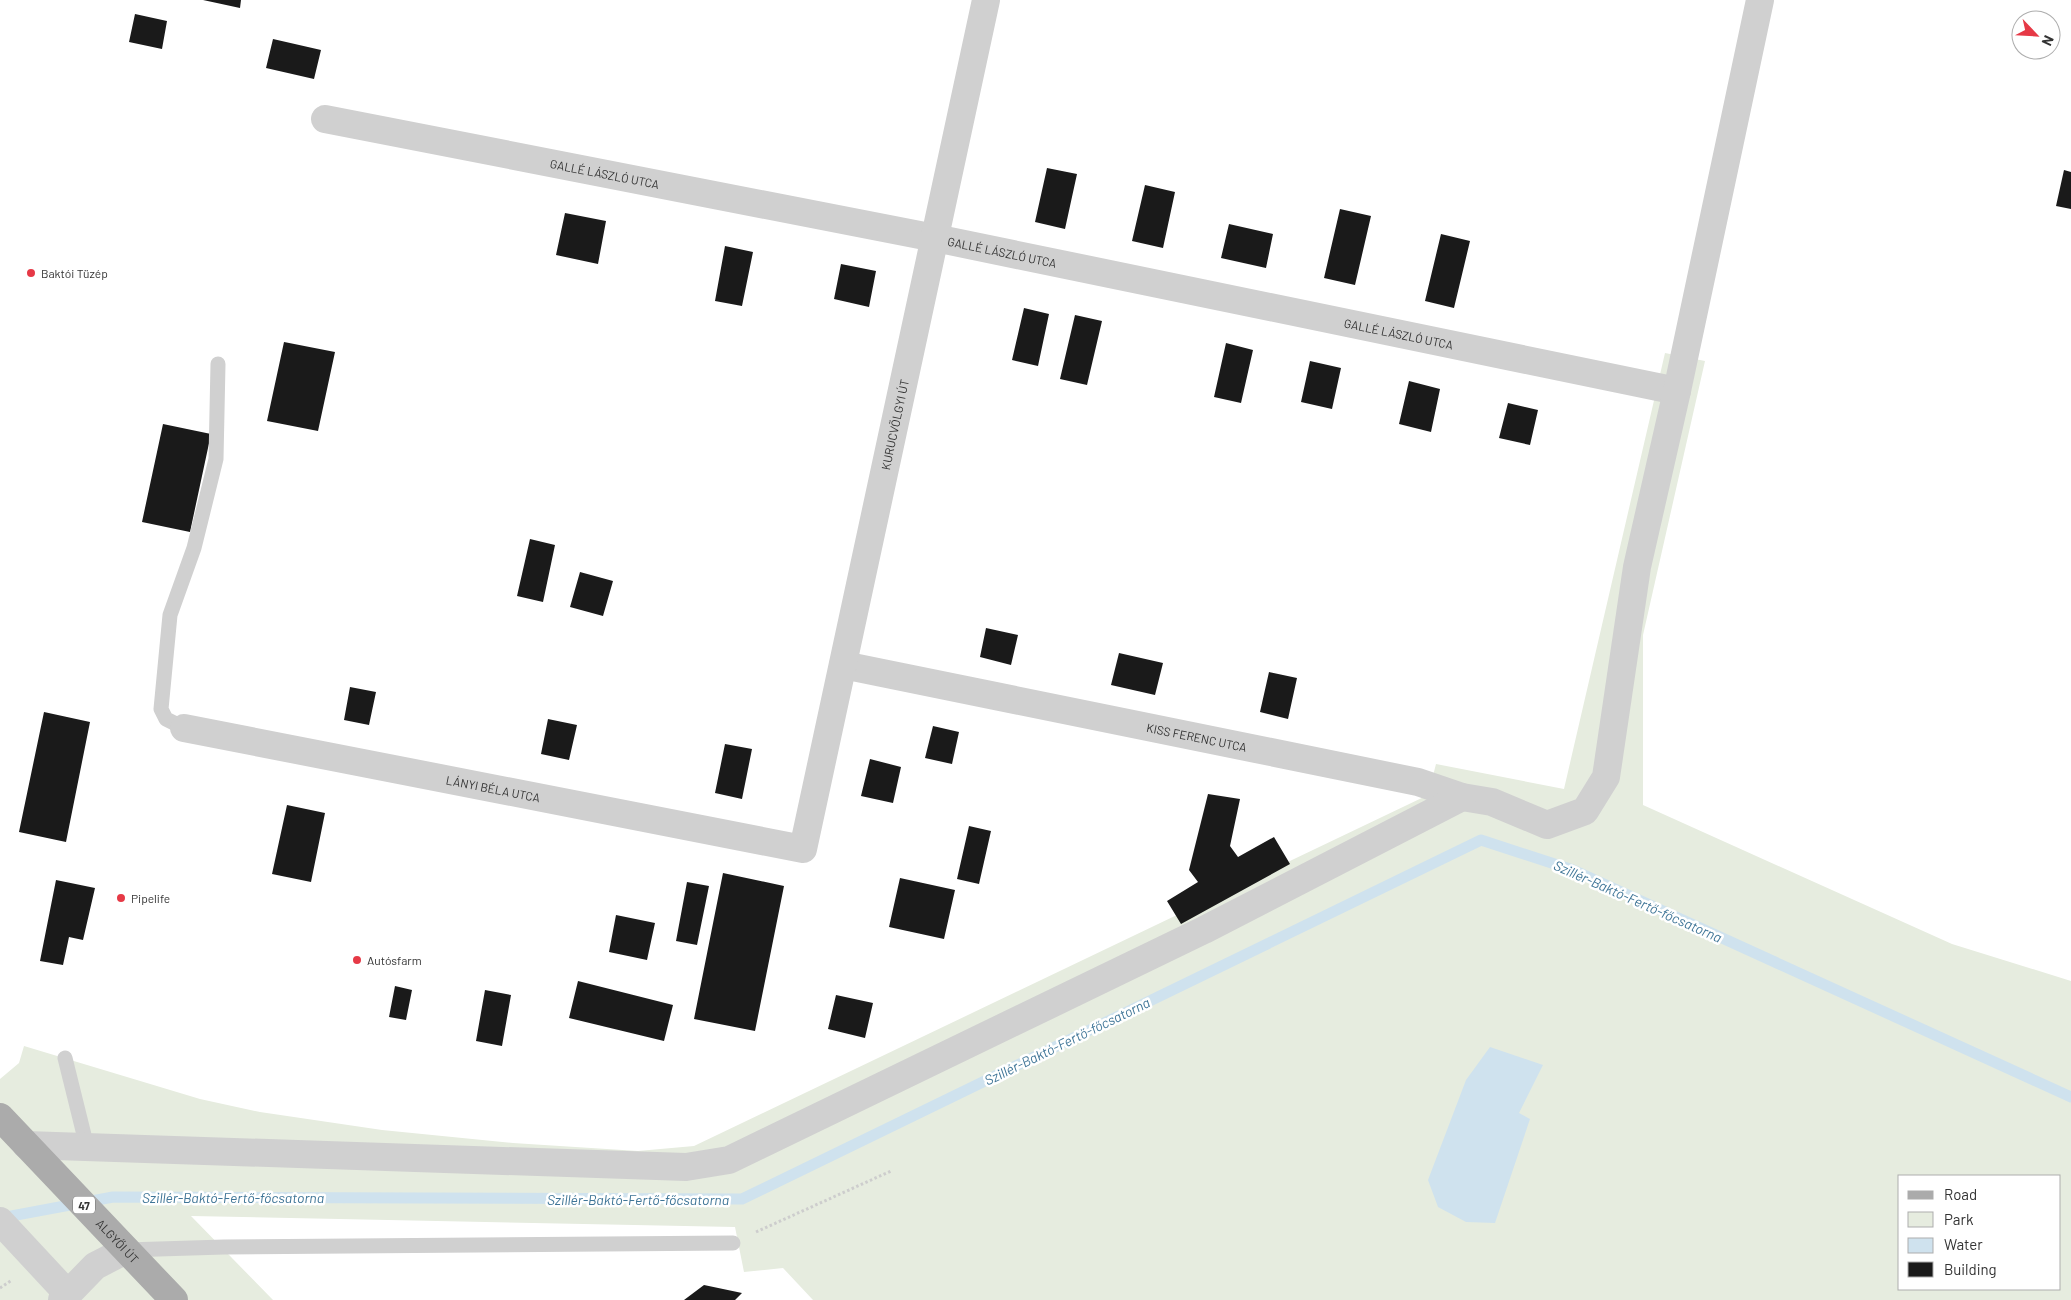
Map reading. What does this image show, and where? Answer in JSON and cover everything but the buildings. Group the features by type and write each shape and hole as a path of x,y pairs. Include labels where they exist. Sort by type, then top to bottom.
{"main road":[{"name":"ALGYŐI ÚT","path":"0,1117 174,1300"}],"street":[{"name":"KURUCVÖLGYI ÚT","path":"803,849 986,0"},
{"path":"1678,391 1760,0"},
{"name":"GALLÉ LÁSZLÓ UTCA","path":"325,119 935,238 1678,391"},
{"name":"KISS FERENC UTCA","path":"843,665 1418,782 1462,797 1492,802 1547,825 1585,811 1606,778 1637,567 1678,391"},
{"name":"LÁNYI BÉLA UTCA","path":"184,728 803,849"},
{"path":"26,1145 686,1167 729,1160 816,1120 1204,930 1462,797"},
{"path":"7,1229 65,1297 121,1243"}],"lane":[{"path":"184,728 166,719 161,708 170,615 194,548 216,459 218,364"},
{"path":"65,1058 88,1147"},
{"path":"121,1243 234,1246 733,1242"}],"path":[{"path":"733,1242 891,1171"}],"green space":[{"path":"1665,353 1705,361 1643,635 1643,805 1952,944 2071,981 2071,1300 813,1300 783,1268 744,1272 735,1227 191,1216 273,1300 0,1300 0,1079 19,1063 24,1046 200,1099 260,1112 382,1130 513,1143 638,1151 694,1146 1428,795 1436,764 1564,789"}],"water":[{"path":"1490,1047 1543,1065 1519,1113 1530,1119 1495,1223 1466,1222 1438,1207 1428,1180 1466,1080"}],"waterway":[{"name":"Szillér-Baktó-Fertő-főcsatorna","path":"0,1218 113,1197 742,1199 1481,840 1573,870 2071,1097"}],"place":[{"name":"Baktói Tüzép","path":"31,273"},
{"name":"Pipelife","path":"121,898"},
{"name":"Autósfarm","path":"357,960"}]}
